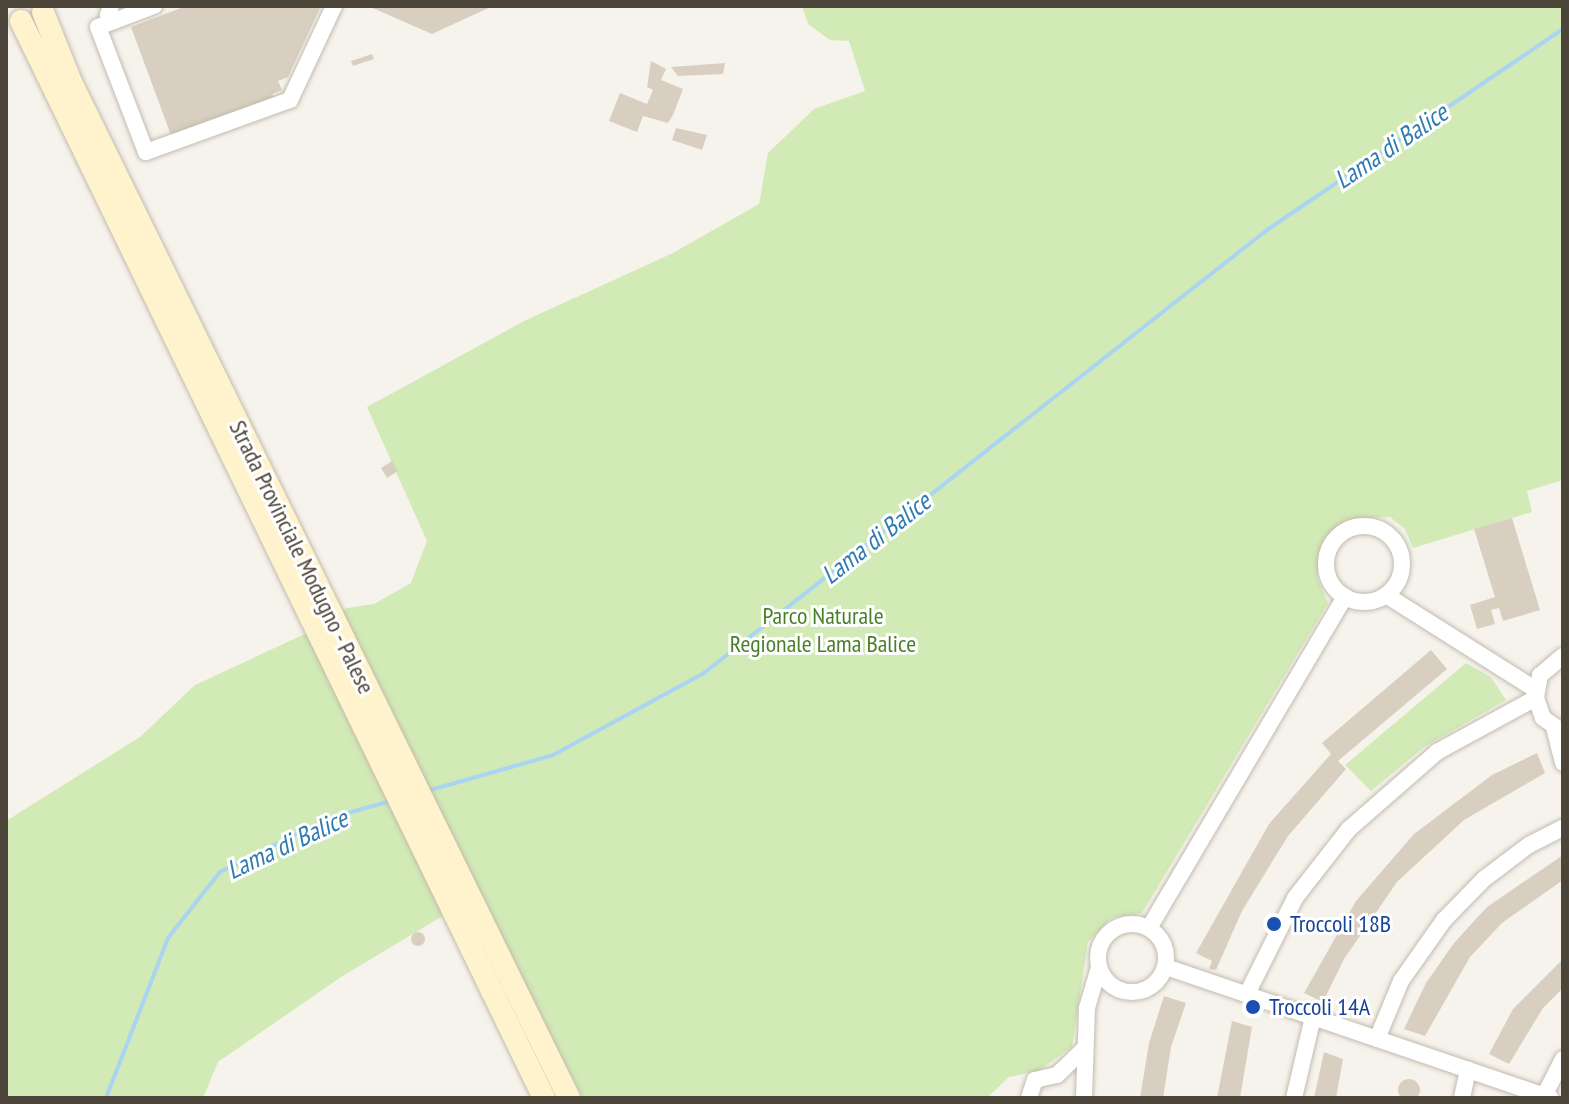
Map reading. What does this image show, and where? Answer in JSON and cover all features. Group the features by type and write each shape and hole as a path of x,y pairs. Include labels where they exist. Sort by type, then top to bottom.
{"main road":[{"path":"13,24 50,9"},
{"name":"Strada Provinciale Modugno - Palese","path":"50,9 71,82 339,650 473,924 569,1098"},
{"name":"Strada Provinciale Modugno - Palese","path":"13,24 339,650"},
{"name":"Strada Provinciale Modugno - Palese","path":"473,924 544,1098"}],"street":[{"path":"154,6 112,14 98,27 146,152 290,100 334,6"},
{"path":"1357,527 1382,531 1399,549 1401,574 1386,595 1364,603 1345,597 1333,587 1325,562 1335,539 1357,527"},
{"path":"1386,595 1536,694 1558,730 1563,763"},
{"path":"1149,928 1345,597"},
{"path":"1247,994 1295,898 1349,829 1437,752 1536,694 1545,669 1563,656"},
{"path":"1377,1039 1401,981 1444,920 1484,879 1529,845 1563,828"},
{"path":"1084,1098 1083,1050 1090,987 1107,935 1126,924 1149,928 1163,942 1166,967 1150,987 1130,992 1110,984 1099,967"},
{"path":"1166,967 1547,1097 1563,1059"},
{"path":"1294,1098 1313,1017"},
{"path":"1029,1098 1035,1080 1057,1075 1083,1050"},
{"path":"1462,1098 1468,1070"}],"green space":[{"name":"Parco Naturale Regionale Lama Balice","path":"802,6 1563,6 1563,480 1527,491 1532,512 1413,548 1405,529 1390,517 1351,519 1326,541 1317,577 1328,603 1142,913 1111,918 1088,942 1072,1047 1038,1071 1009,1077 987,1098 583,1098 476,896 341,977 218,1062 203,1098 6,1098 6,821 140,737 195,685 307,633 347,608 374,604 411,583 427,541 367,407 524,321 673,253 759,204 768,153 814,109 865,91 849,41 830,40 808,24"},
{"path":"1466,663 1491,677 1506,700 1424,747 1371,791 1345,765"}],"building":[{"path":"186,6 321,6 288,77 278,81 282,90 272,94 274,98 172,138 131,27"},
{"path":"368,6 493,6 432,34"},
{"path":"372,54 374,59 353,66 351,61"},
{"path":"651,61 666,69 661,80 683,89 668,123 643,116 637,132 609,121 620,93 647,104 653,90 647,87"},
{"path":"725,63 723,74 678,76 671,67"},
{"path":"676,128 707,135 702,150 672,140"},
{"path":"392,461 398,471 387,478 381,468"},
{"path":"1512,518 1540,610 1503,621 1499,608 1491,610 1495,624 1477,629 1470,605 1495,597 1474,529"},
{"path":"1431,650 1447,669 1338,761 1346,769 1288,836 1242,911 1216,970 1209,969 1212,961 1196,953 1269,824 1331,754 1322,743"},
{"path":"1537,753 1545,773 1464,820 1397,882 1344,959 1323,1002 1304,993 1356,901 1414,834 1492,775"},
{"path":"1563,855 1563,880 1502,923 1470,957 1425,1036 1404,1029 1426,983 1454,943 1487,907"},
{"path":"418,932 425,939 418,946 411,939"},
{"path":"1563,959 1563,988 1543,1008 1509,1064 1489,1054 1513,1009"},
{"path":"1164,996 1186,1003 1171,1047 1163,1098 1140,1098 1149,1043"},
{"path":"1232,1021 1252,1027 1240,1098 1217,1098"},
{"path":"1324,1052 1343,1059 1336,1098 1314,1098"},
{"path":"1409,1079 1420,1090 1409,1101 1398,1090"}],"waterway":[{"name":"Lama di Balice","path":"427,791 553,755 704,673 1267,230 1563,29"},
{"name":"Lama di Balice","path":"106,1098 168,938 220,872 329,818 391,801"}],"place":[{"name":"Troccoli 18B","path":"1274,924"},
{"name":"Troccoli 14A","path":"1253,1007"}]}
